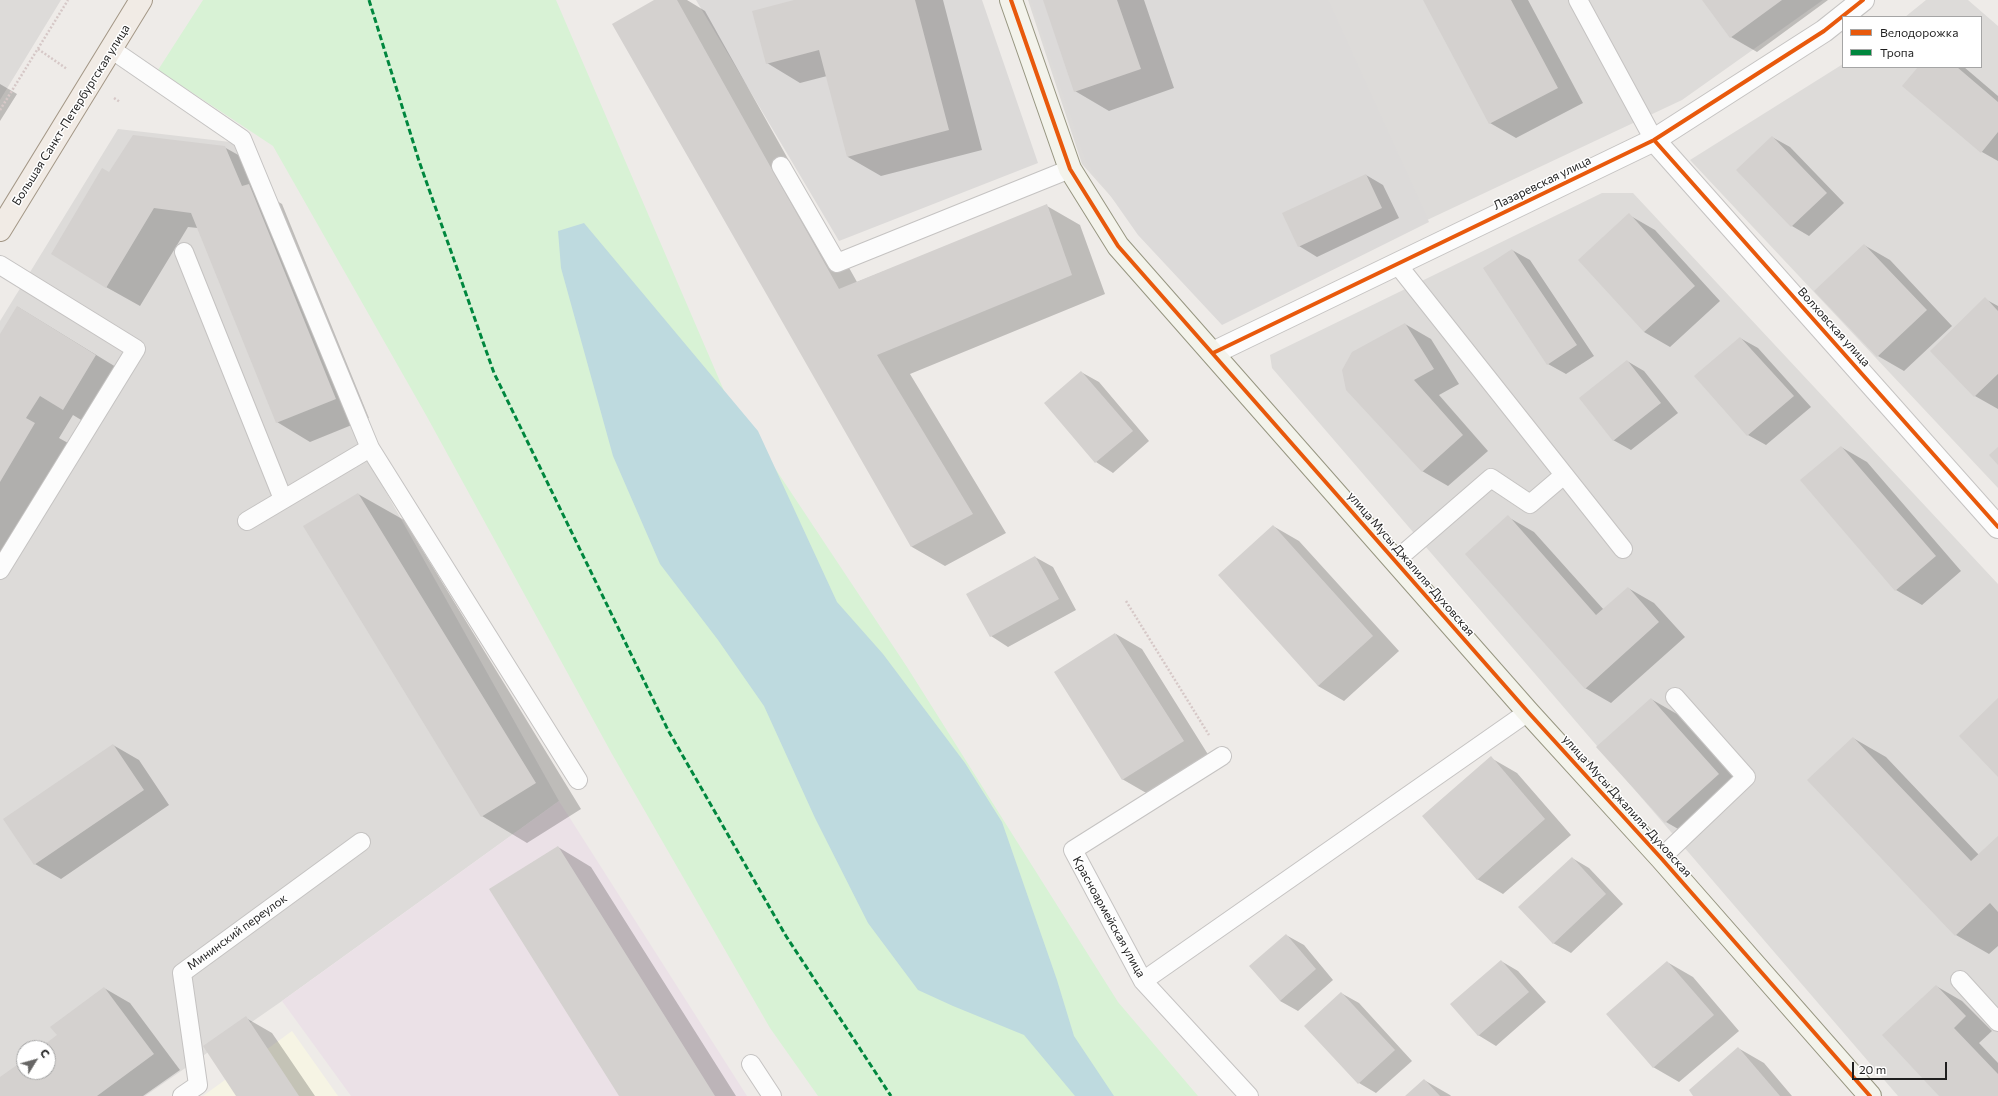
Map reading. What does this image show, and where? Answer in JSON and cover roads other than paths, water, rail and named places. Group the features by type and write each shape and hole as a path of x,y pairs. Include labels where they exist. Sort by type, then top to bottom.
{"main road":[{"name":"Большая Санкт-Петербургская улица","path":"0,230 141,0"}],"street":[{"name":"улица Мусы Джалиля-Духовская","path":"1011,0 1070,170 1118,246 1528,712 1662,858 1870,1096"},
{"name":"Лазаревская улица","path":"1843,16 1863,0"},
{"name":"Лазаревская улица","path":"1213,353 1654,140 1824,31 1842,17"},
{"name":"Волховская улица","path":"1654,140 1998,528"}],"lane":[{"path":"1578,0 1654,140"},
{"path":"111,49 242,138 370,448 578,780"},
{"path":"782,166 837,263 1070,170"},
{"path":"184,252 283,499"},
{"path":"1397,264 1624,549"},
{"path":"0,265 136,349 0,570"},
{"path":"246,521 370,448"},
{"path":"1395,561 1491,478 1530,504 1564,475"},
{"path":"1662,858 1746,777 1675,697"},
{"path":"1143,981 1528,712"},
{"name":"Красноармейская улица","path":"1222,756 1073,850 1143,981 1248,1096"},
{"name":"Мининский переулок","path":"182,1096 198,1085 182,973 361,842"},
{"path":"1960,980 1998,1022"},
{"path":"751,1064 772,1096"}],"water":[{"path":"584,223 758,431 837,602 883,654 965,763 1002,822 1057,980 1074,1036 1114,1096 1075,1096 1024,1035 918,990 868,923 815,818 764,706 718,640 660,564 613,456 561,268 558,231"}]}
